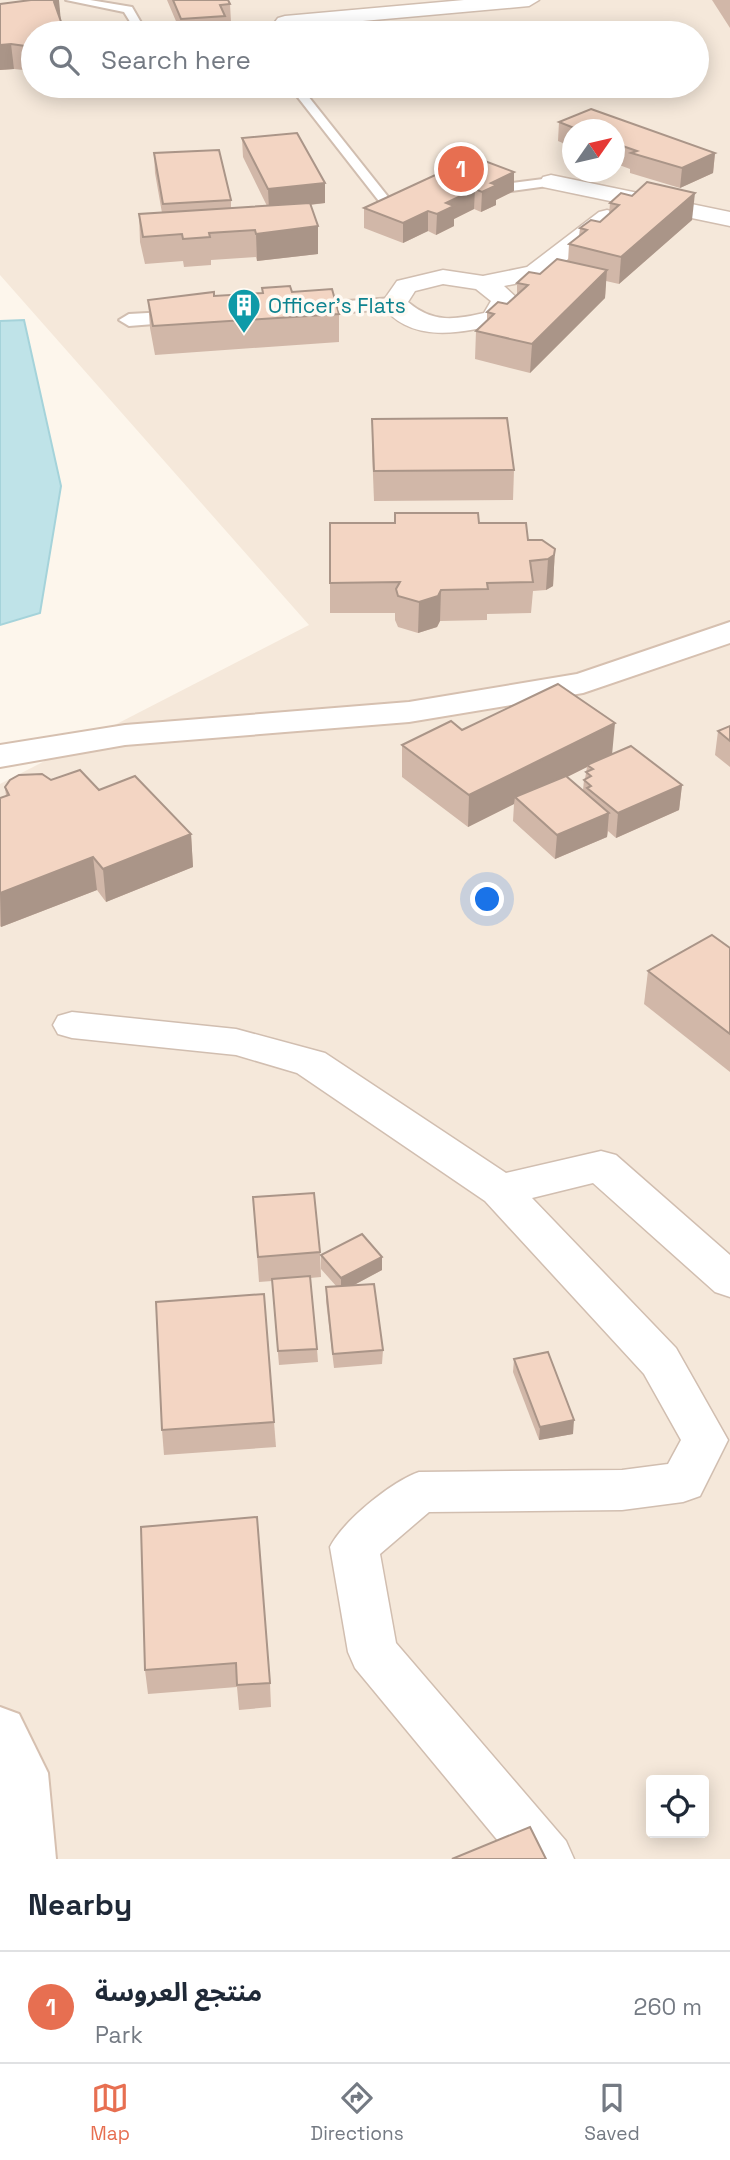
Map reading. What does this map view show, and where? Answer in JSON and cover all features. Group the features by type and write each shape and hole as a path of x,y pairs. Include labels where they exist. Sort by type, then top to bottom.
{"main road":[{"path":"0,756 125,735 409,712 583,683 730,632"},
{"path":"0,1732 21,1773 28,1859"}],"street":[{"path":"296,21 529,0"},
{"path":"551,182 730,219"},
{"path":"394,304 406,286 443,277 483,283 535,273 630,199"},
{"path":"283,311 394,304 415,321 457,327 494,318 505,299 483,283"},
{"path":"129,320 199,316"},
{"path":"72,1025 236,1042 312,1063 500,1189 660,1361 705,1440 683,1482 622,1490 419,1492 354,1547 373,1652 547,1859"},
{"path":"500,1189 601,1166 730,1280"}],"lane":[{"path":"71,0 128,9 135,21"},
{"path":"304,98 386,202 414,198"},
{"path":"482,190 551,182"}],"shaded area":[{"path":"0,0 730,0 730,1859 0,1859 0,784 309,625 0,275"}],"water":[{"path":"24,320 61,486 40,613 0,625 0,321"}],"building":[{"path":"57,0 54,2 61,21 21,21 21,45 0,45 0,4"},
{"path":"173,0 228,0 230,4 220,5 225,16 181,19"},
{"path":"591,109 619,119 566,119"},
{"path":"625,121 715,153 682,168 631,153 637,151 625,147"},
{"path":"297,133 325,183 268,189 242,138"},
{"path":"219,150 231,200 163,204 154,153"},
{"path":"474,157 514,172 491,183 497,185 482,192 475,189 446,203 454,206 437,214 428,211 403,223 364,208"},
{"path":"647,182 695,193 621,257 569,244 587,230 580,228 591,220 600,222 619,205 610,203 621,193 632,196"},
{"path":"310,203 318,226 256,234 255,230 209,233 210,237 183,239 182,234 143,237 139,214"},
{"path":"557,259 607,270 532,344 476,331 494,314 487,312 498,302 507,304 528,285 517,283 529,272 540,274"},
{"path":"290,286 292,292 332,289 339,314 153,326 148,300 214,292 214,296 263,293 262,288"},
{"path":"507,418 514,470 374,471 372,419"},
{"path":"395,513 478,513 479,523 526,523 528,540 542,540 555,549 554,555 548,559 530,561 533,582 487,583 488,589 441,590 438,596 419,602 398,596 396,589 400,582 330,583 330,523 395,523"},
{"path":"558,684 615,723 469,795 402,745 451,721 462,730"},
{"path":"730,726 730,741 718,731"},
{"path":"631,746 682,785 618,813 587,788 591,786 584,780 591,776 586,772 593,769 587,765"},
{"path":"80,770 99,790 135,776 191,834 103,869 93,857 0,893 0,798 9,795 5,787 19,775 42,774 51,780"},
{"path":"566,776 609,813 557,835 515,797"},
{"path":"712,935 730,948 730,1034 648,971"},
{"path":"314,1193 320,1252 258,1257 253,1197"},
{"path":"362,1234 382,1257 341,1278 321,1255"},
{"path":"310,1276 317,1349 278,1351 272,1279"},
{"path":"374,1284 383,1350 333,1354 326,1287"},
{"path":"264,1294 274,1422 162,1430 156,1302"},
{"path":"548,1352 574,1420 540,1427 514,1359"},
{"path":"257,1517 270,1683 237,1685 236,1663 145,1670 141,1527"},
{"path":"530,1827 546,1859 452,1859"}],"place":[{"name":"منتجع العروسة","path":"461,169"},
{"name":"Officer's Flats","path":"244,335"}]}
